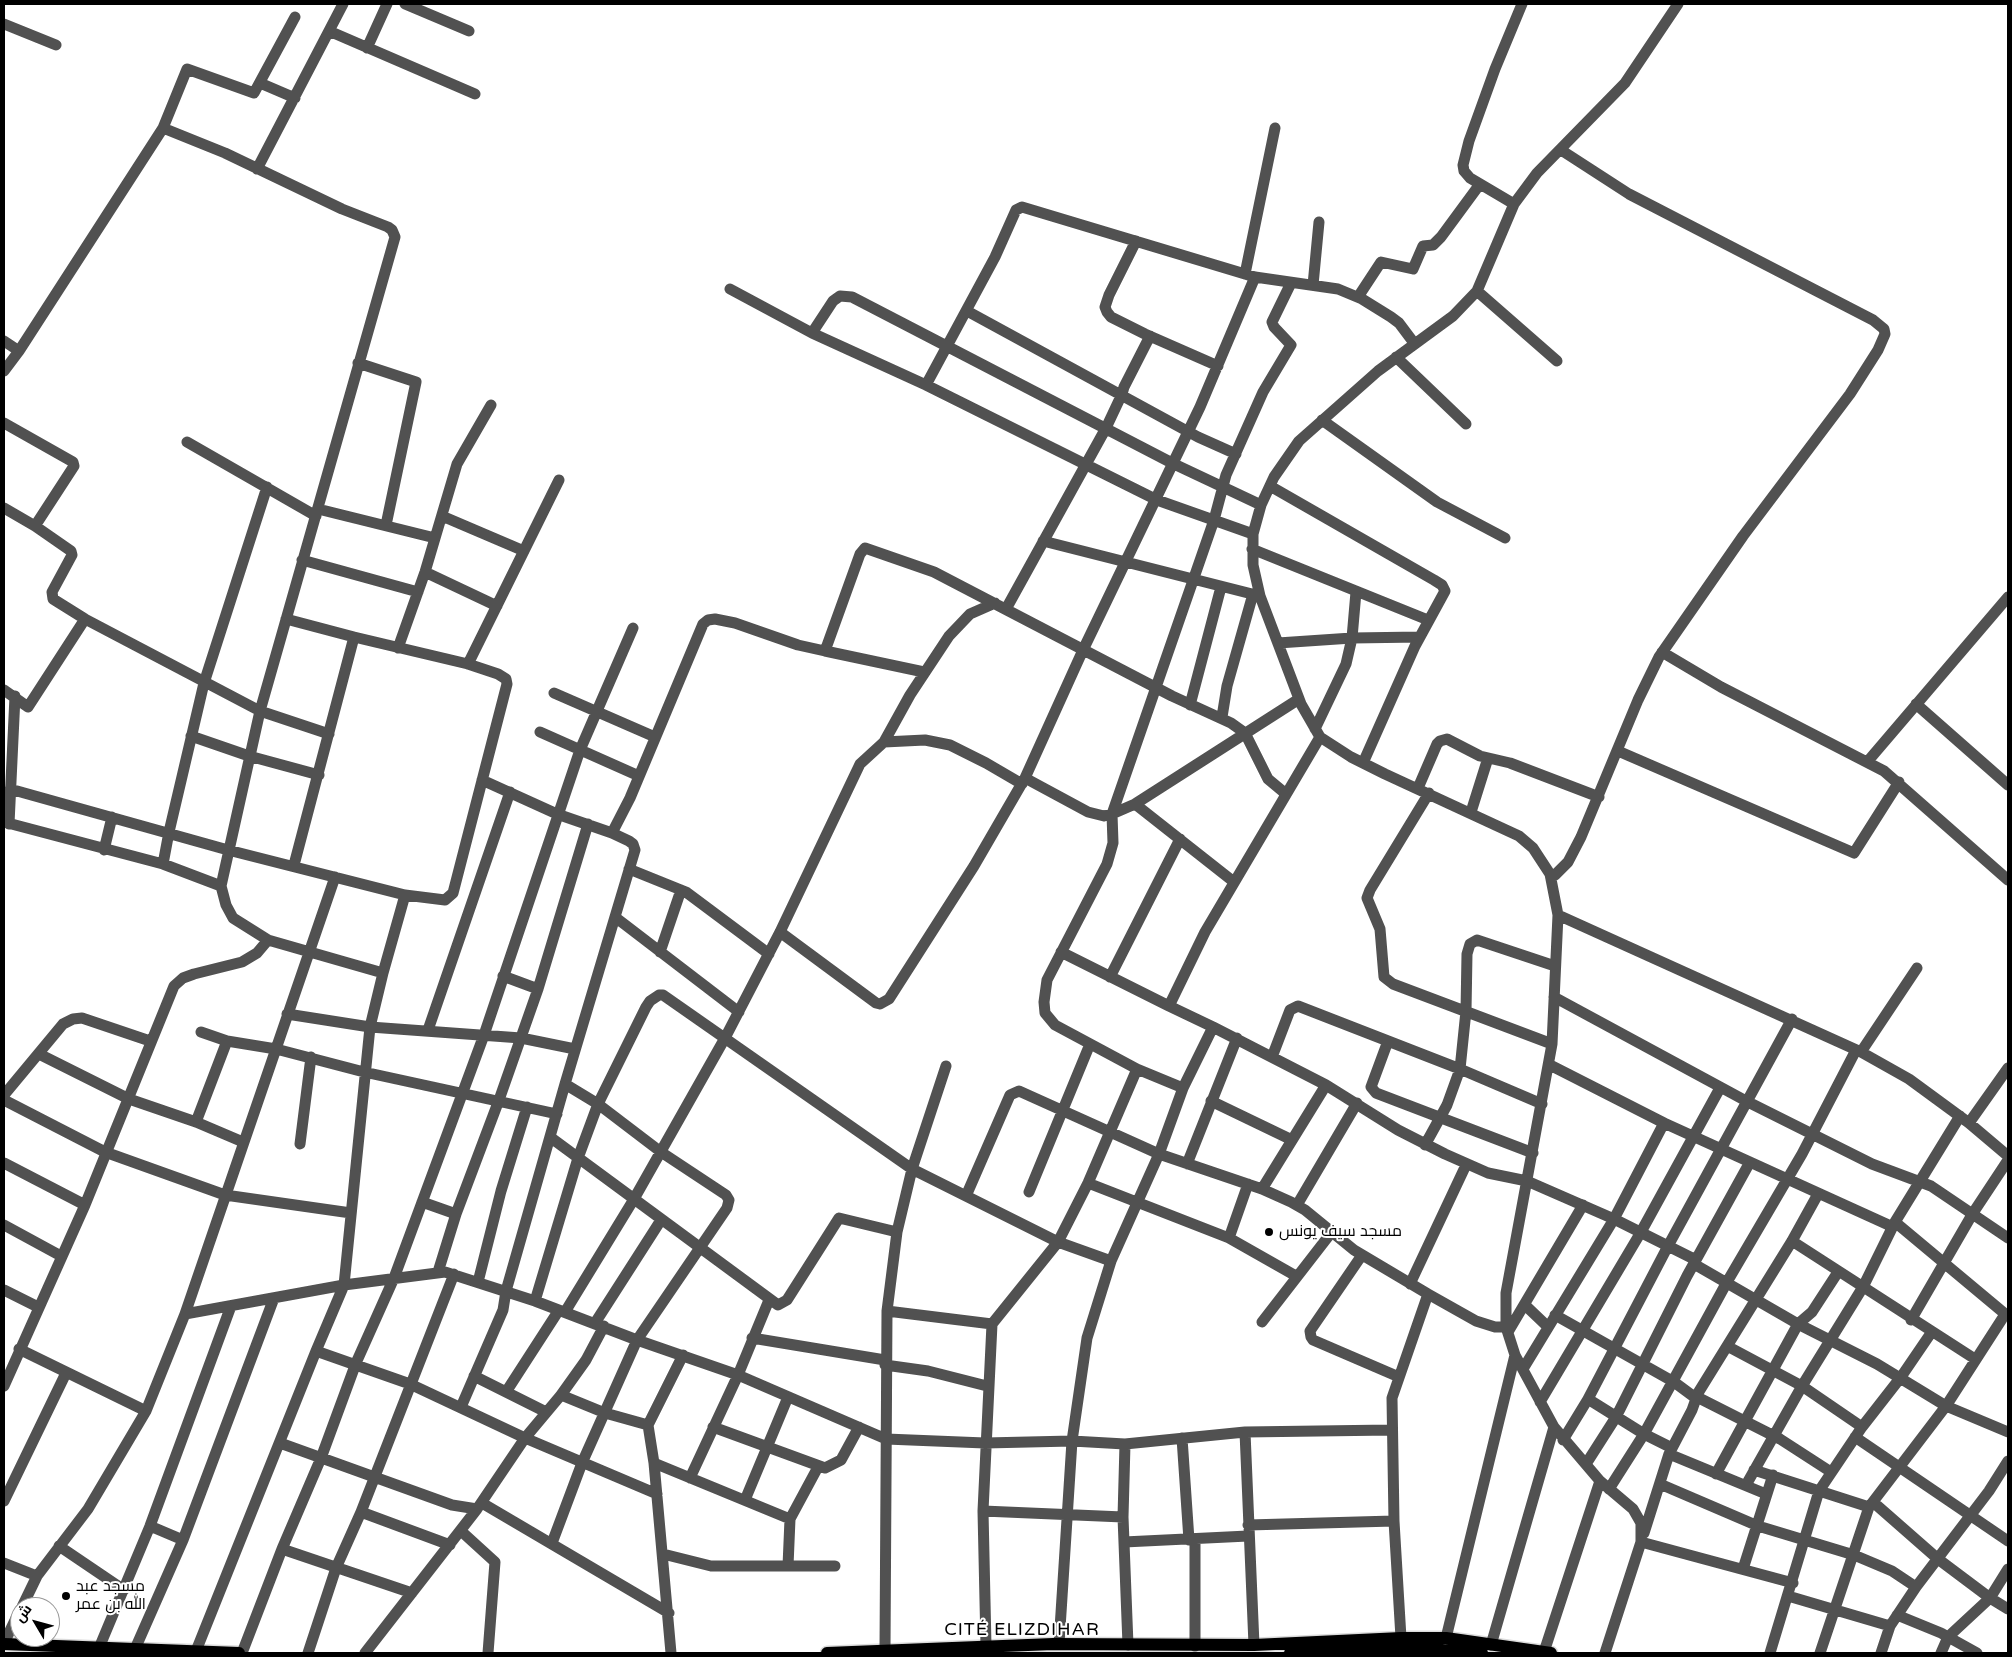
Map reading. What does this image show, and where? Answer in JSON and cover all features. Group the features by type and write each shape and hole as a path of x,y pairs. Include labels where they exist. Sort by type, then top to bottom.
{"main road":[{"path":"828,1653 885,1650 942,1651 986,1646 1059,1644 1128,1645 1172,1650 1195,1646 1401,1638 1446,1638 1479,1649"},
{"path":"4,1643 241,1653"},
{"path":"1290,1653 1415,1648 1548,1653"}],"street":[{"path":"257,169 343,4"},
{"path":"367,48 387,4"},
{"path":"405,4 470,31"},
{"path":"1514,204 1480,184 1464,171 1464,158 1495,69 1522,4"},
{"path":"1642,1540 1638,1515 1600,1481 1554,1427 1516,1355 1507,1330 1506,1293 1550,1065 1552,1044 1558,915 1550,874 1533,848 1519,836 1363,763 1318,733 1300,699 1278,643 1256,595 1252,549 1253,534 1261,505 1270,486 1300,441 1396,357 1453,316 1476,291 1514,204 1537,173 1625,83 1678,4"},
{"path":"4,371 19,351 163,128 187,69 254,93 295,16"},
{"path":"4,24 56,45"},
{"path":"329,31 475,94"},
{"path":"260,83 295,98"},
{"path":"163,128 225,153 392,230 395,237 394,248 358,363 260,711 221,886 226,904 233,918 268,940 383,973"},
{"path":"780,932 876,1003 884,1003 897,988 969,874 1023,781 1083,650 1174,464 1218,366 1250,275 1276,128"},
{"path":"1550,874 1555,875 1568,862 1599,797 1638,700 1662,652 1743,536 1850,394 1878,350 1885,334 1884,329 1874,320 1629,194 1561,150"},
{"path":"1358,297 1380,262 1413,269 1423,246 1433,245 1441,237 1480,184"},
{"path":"926,385 967,311 1019,207 1250,275 1338,289 1358,297 1399,323 1414,343"},
{"path":"1313,285 1319,222"},
{"path":"1136,242 1112,287 1105,307 1111,316 1150,336 1218,366"},
{"path":"1183,1088 1137,1069 1055,1025 1045,1013 1048,980 1107,864 1112,843 1112,814 1214,520 1226,475 1263,392 1291,345 1274,327 1272,322 1291,283"},
{"path":"730,289 812,333 926,385 1085,466 1157,500 1253,534"},
{"path":"1476,291 1557,361"},
{"path":"812,333 833,300 846,295 1174,464 1261,505"},
{"path":"967,311 1189,431 1236,454"},
{"path":"1006,609 1106,428 1150,336"},
{"path":"4,341 19,351"},
{"path":"1396,357 1466,424"},
{"path":"358,363 416,382 386,525"},
{"path":"398,648 425,572 457,464 491,405"},
{"path":"1322,420 1437,502 1505,538"},
{"path":"4,423 73,462 74,466 35,526"},
{"path":"187,442 316,512 386,525 435,538"},
{"path":"468,664 558,480"},
{"path":"1270,486 1440,584 1445,591 1428,620 1363,763"},
{"path":"163,864 204,682 267,487"},
{"path":"4,508 35,526 71,551 72,555 52,592 53,599 85,619 260,711 329,734"},
{"path":"442,516 524,551"},
{"path":"1043,541 1256,595"},
{"path":"825,651 860,554 865,548 934,572 1156,688 1190,705 1222,717 1244,733 1268,779 1286,794"},
{"path":"1252,549 1428,620"},
{"path":"302,560 418,592"},
{"path":"425,572 497,606"},
{"path":"1190,705 1221,586"},
{"path":"1169,1006 1205,932 1286,794 1318,733 1346,664 1352,638 1356,592"},
{"path":"1222,717 1227,686 1256,595"},
{"path":"1868,761 2008,597"},
{"path":"506,1392 562,1311 634,1199 769,954 860,764 884,742 924,672 963,621 975,611 995,603"},
{"path":"4,690 28,707 85,619"},
{"path":"10,790 169,832 228,850 405,895 445,900 453,893 507,684 506,680 498,674 468,664 286,619"},
{"path":"612,834 639,776 698,633 708,620 735,623 798,646 924,672"},
{"path":"241,1653 282,1548 321,1458 356,1363 394,1278 464,1092 580,750 633,628"},
{"path":"294,866 354,637"},
{"path":"1278,643 1352,638 1420,637"},
{"path":"1662,652 1721,687 1868,761 1899,782 2008,880"},
{"path":"554,693 655,737"},
{"path":"15,696 10,790 6,823 163,864 221,886"},
{"path":"884,742 912,739 950,745 1088,812 1104,816 1135,804 1300,699"},
{"path":"1916,704 2008,784"},
{"path":"540,732 639,776"},
{"path":"191,736 249,756 319,775"},
{"path":"1418,788 1437,744 1443,739 1488,758 1510,763 1599,797"},
{"path":"1618,751 1854,853 1899,782"},
{"path":"1471,812 1488,758"},
{"path":"461,1407 498,1326 503,1310 506,1291 575,1049 635,850 633,844 612,834 557,814 482,780"},
{"path":"428,1030 510,792"},
{"path":"1429,793 1370,890 1367,900 1380,929 1382,967 1385,979 1393,984 1552,1044"},
{"path":"1135,804 1234,882"},
{"path":"104,850 112,817"},
{"path":"438,1272 456,1214 538,989 588,824"},
{"path":"1110,977 1180,839"},
{"path":"629,869 681,890 769,954"},
{"path":"27,1597 37,1576 103,1485 146,1411 185,1314 335,877"},
{"path":"660,952 681,890"},
{"path":"196,1651 316,1351 344,1286 370,1027 405,895"},
{"path":"1558,915 1792,1019 1910,1078 1969,1123 2008,1158 1973,1213 1911,1320"},
{"path":"615,917 738,1012"},
{"path":"4,1386 85,1205 105,1152 129,1099 150,1041 174,986 183,978 242,962 257,953 268,940"},
{"path":"1425,1145 1440,1118 1460,1068 1466,1011 1467,954 1473,941 1477,940 1555,966"},
{"path":"1061,952 1237,1038 1326,1085 1425,1145 1466,1165 1488,1173 1527,1181 1642,1232 1798,1324 1901,1377 1946,1406 2008,1432"},
{"path":"1609,1489 1674,1382 1727,1282 1859,1051 1917,968"},
{"path":"503,976 538,989"},
{"path":"535,1301 578,1158 598,1104 646,1007 654,997 663,995 912,1169 1058,1242 1111,1261"},
{"path":"1554,996 1720,1088 1812,1135 1880,1168 1939,1190 2008,1238"},
{"path":"1272,1057 1290,1010 1298,1006 1460,1068 1542,1104"},
{"path":"287,1014 370,1027 521,1038 575,1049"},
{"path":"4,1095 63,1024 82,1018 150,1041"},
{"path":"1564,1440 1588,1399 1668,1246 1792,1019"},
{"path":"1059,1644 1072,1440 1087,1338 1111,1261 1159,1154 1183,1088 1213,1027"},
{"path":"201,1032 227,1041 276,1049 364,1072 464,1092 557,1114"},
{"path":"1187,1164 1237,1038"},
{"path":"196,1122 227,1041"},
{"path":"1388,1041 1373,1080 1373,1091 1533,1153"},
{"path":"1029,1192 1090,1044"},
{"path":"39,1054 129,1099 196,1122 243,1142"},
{"path":"300,1144 311,1058"},
{"path":"1550,1065 1664,1123 1723,1148 1818,1194 1894,1225 1944,1263 2006,1315 1975,1359 1946,1406 1871,1505 1820,1653"},
{"path":"885,1650 885,1362 887,1311 897,1232 912,1169 946,1066"},
{"path":"1969,1123 2008,1068"},
{"path":"986,1646 983,1511 987,1386 992,1324 1058,1242 1088,1183 1137,1069"},
{"path":"552,1543 582,1462 637,1340 727,1208 730,1200 726,1195 660,1152 598,1104 565,1084"},
{"path":"1262,1189 1326,1085"},
{"path":"1540,1402 1642,1232 1720,1088"},
{"path":"966,1196 1010,1095 1014,1091 1027,1093 1159,1154 1262,1189 1297,1205 1362,1255 1410,1284 1476,1321 1507,1330"},
{"path":"4,1100 105,1152 225,1195 351,1213"},
{"path":"1211,1101 1292,1140"},
{"path":"1297,1205 1357,1103"},
{"path":"478,1282 501,1191 527,1107"},
{"path":"1746,1485 1802,1386 1863,1287 1894,1225 1960,1116"},
{"path":"1523,1369 1614,1219 1664,1123"},
{"path":"550,1137 699,1249 778,1305 784,1303 839,1218 897,1232"},
{"path":"1586,1464 1616,1417 1640,1365 1750,1162"},
{"path":"4,1163 85,1205"},
{"path":"1410,1284 1466,1165"},
{"path":"1088,1183 1229,1238 1296,1276"},
{"path":"1229,1238 1248,1184"},
{"path":"1605,1653 1671,1451 1697,1398 1792,1241 1818,1194"},
{"path":"422,1202 456,1214"},
{"path":"1507,1330 1525,1305 1583,1205"},
{"path":"365,1653 461,1531 525,1438 561,1396 586,1360 599,1325 661,1220"},
{"path":"4,1226 61,1256"},
{"path":"1262,1322 1331,1233"},
{"path":"1792,1241 1931,1333 1975,1359"},
{"path":"1362,1255 1310,1331 1311,1337 1399,1377"},
{"path":"185,1314 344,1286 438,1272 454,1274 506,1291 738,1375 886,1439 985,1443 1072,1440 1125,1444 1245,1432 1391,1430"},
{"path":"1716,1474 1798,1324 1812,1312 1838,1272"},
{"path":"308,1653 336,1568 361,1512 454,1274"},
{"path":"4,1290 38,1307"},
{"path":"1401,1638 1394,1521 1391,1430 1392,1398 1428,1294"},
{"path":"135,1649 183,1540 274,1298"},
{"path":"690,1478 738,1375 769,1300"},
{"path":"1525,1305 1548,1327"},
{"path":"99,1648 150,1526 231,1306"},
{"path":"887,1311 992,1324"},
{"path":"1555,1315 1640,1365 1674,1382 1697,1398 1773,1436 1831,1472"},
{"path":"1770,1653 1793,1583 1819,1491 1858,1432 1901,1377 1931,1333"},
{"path":"752,1338 885,1362 987,1386"},
{"path":"1727,1346 1802,1386 1901,1466 2008,1541"},
{"path":"19,1349 146,1411"},
{"path":"316,1351 356,1363 410,1384 451,1405 461,1407 525,1438 656,1494"},
{"path":"671,1653 669,1613 654,1463 648,1425 683,1355"},
{"path":"1446,1638 1516,1355"},
{"path":"4,1501 66,1373"},
{"path":"474,1376 546,1412"},
{"path":"561,1396 605,1413 648,1425"},
{"path":"745,1500 788,1397"},
{"path":"1588,1399 1671,1451 1716,1474 1766,1494"},
{"path":"713,1427 818,1467 830,1467 841,1460 859,1427"},
{"path":"1479,1649 1554,1427"},
{"path":"1245,1432 1254,1645"},
{"path":"1182,1438 1192,1540 1195,1646"},
{"path":"280,1443 374,1475 452,1505 479,1506 552,1543 669,1613"},
{"path":"1125,1444 1123,1518 1128,1645"},
{"path":"1881,1653 1890,1626 1897,1615 1989,1491 2008,1461"},
{"path":"654,1463 790,1519"},
{"path":"788,1566 790,1519 818,1467"},
{"path":"1754,1470 1871,1505 1938,1559 1990,1598 2008,1609"},
{"path":"1743,1569 1773,1475"},
{"path":"1548,1653 1600,1481"},
{"path":"1660,1484 1758,1526 1854,1555 1892,1571 1916,1587"},
{"path":"983,1511 1123,1518"},
{"path":"361,1512 450,1545"},
{"path":"1124,1542 1192,1540 1248,1530 1394,1521"},
{"path":"150,1526 183,1540"},
{"path":"461,1531 495,1562 488,1653"},
{"path":"1642,1540 1793,1583"},
{"path":"59,1546 124,1590"},
{"path":"282,1548 412,1593"},
{"path":"663,1554 711,1566 835,1566"},
{"path":"4,1563 37,1576"},
{"path":"1941,1653 1948,1637 1990,1598 2008,1569"},
{"path":"1788,1596 1890,1626"},
{"path":"1897,1615 1948,1637 1977,1653"},
{"path":"4,1643 10,1631"}],"place":[{"name":"مسجد سيف يونس","path":"1269,1232"},
{"name":"مسجد عبد الله بن عمر","path":"66,1596"}],"district":[{"name":"CITÉ ELIZDIHAR","path":"1022,1630"}]}
